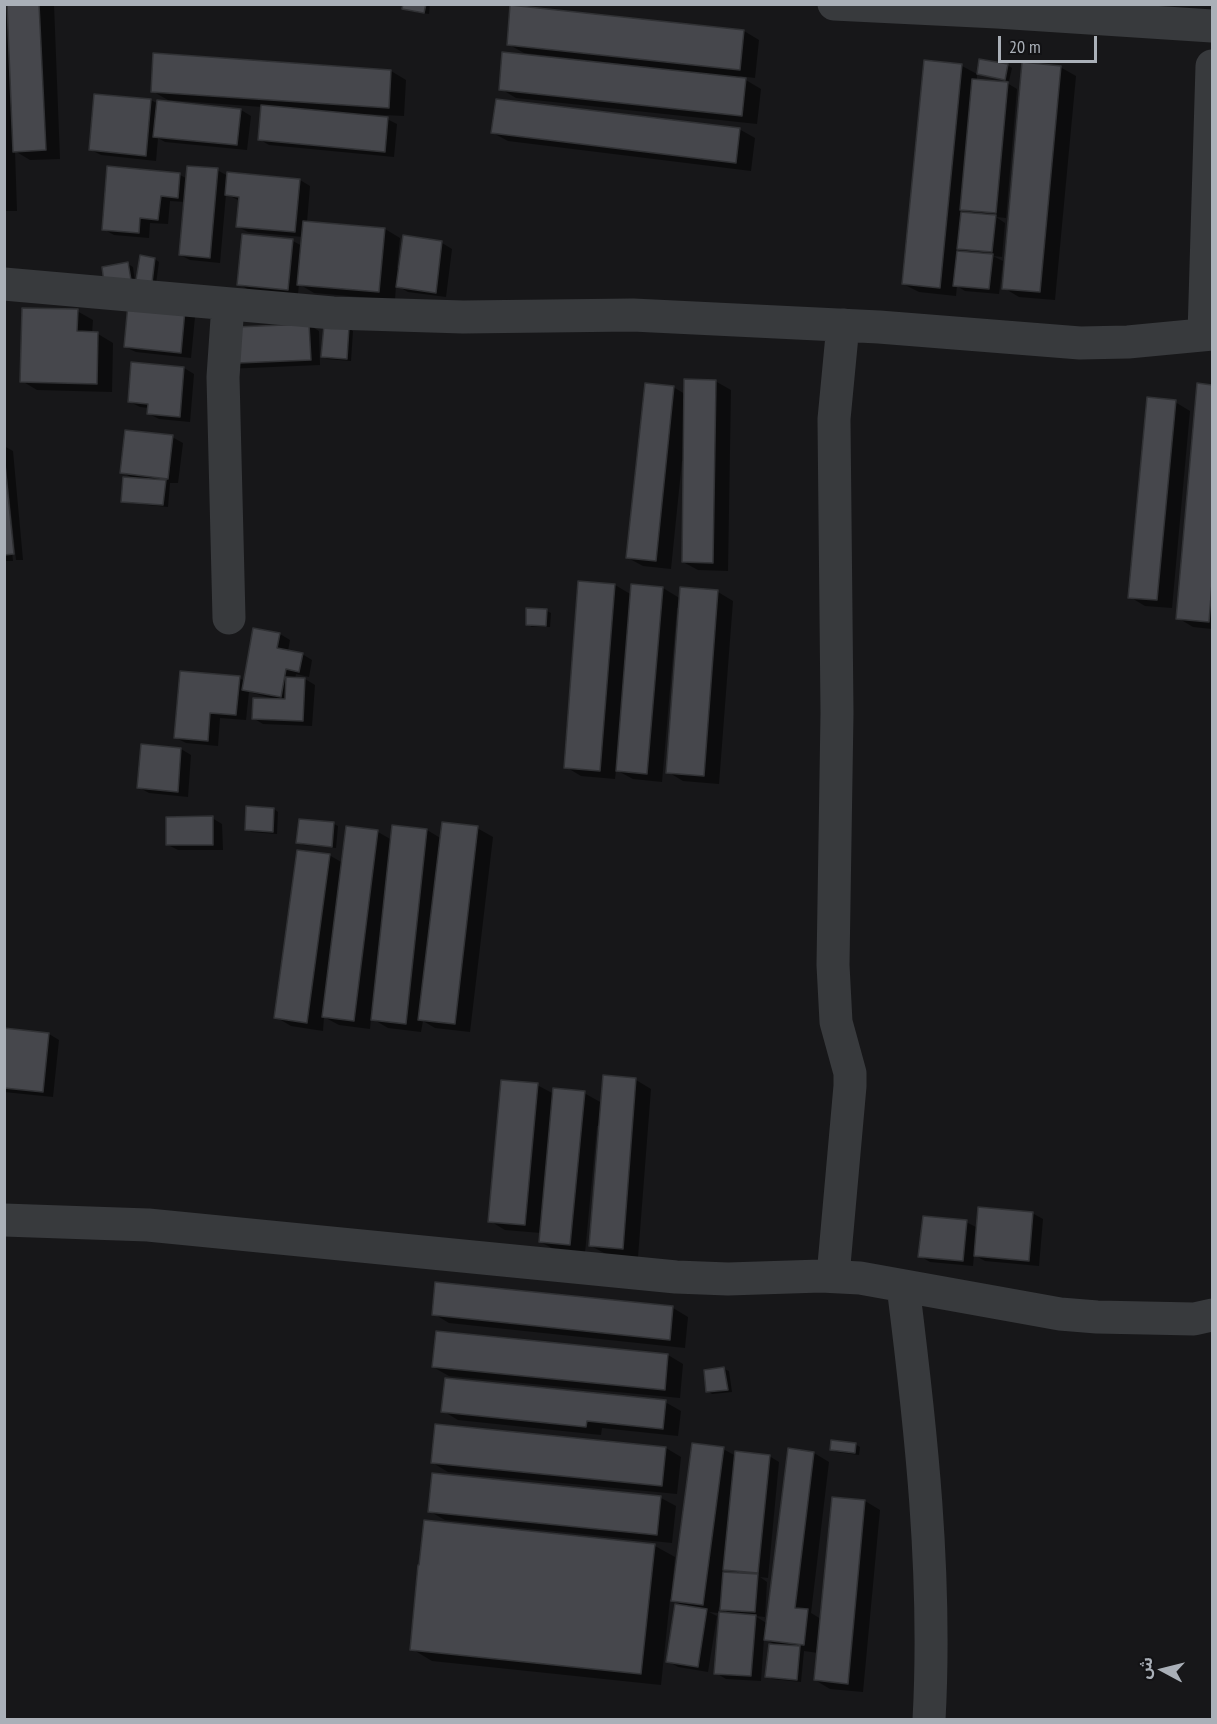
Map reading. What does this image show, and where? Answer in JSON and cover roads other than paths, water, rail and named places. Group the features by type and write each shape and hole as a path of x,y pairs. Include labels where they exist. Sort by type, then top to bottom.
{"street":[{"path":"834,4 1212,26"},
{"path":"4,285 333,313 463,317 633,315 843,325 1080,343 1128,342 1208,334 1212,66"},
{"path":"228,304 222,377 229,618"},
{"path":"833,1276 850,1086 850,1073 836,1023 833,965 837,712 834,418 843,325"},
{"path":"4,1220 148,1226 676,1277 728,1279 833,1276 860,1278 1022,1308 1097,1317 1194,1319 1212,1315"},
{"path":"903,1286 924,1469 930,1628 929,1719"}]}
